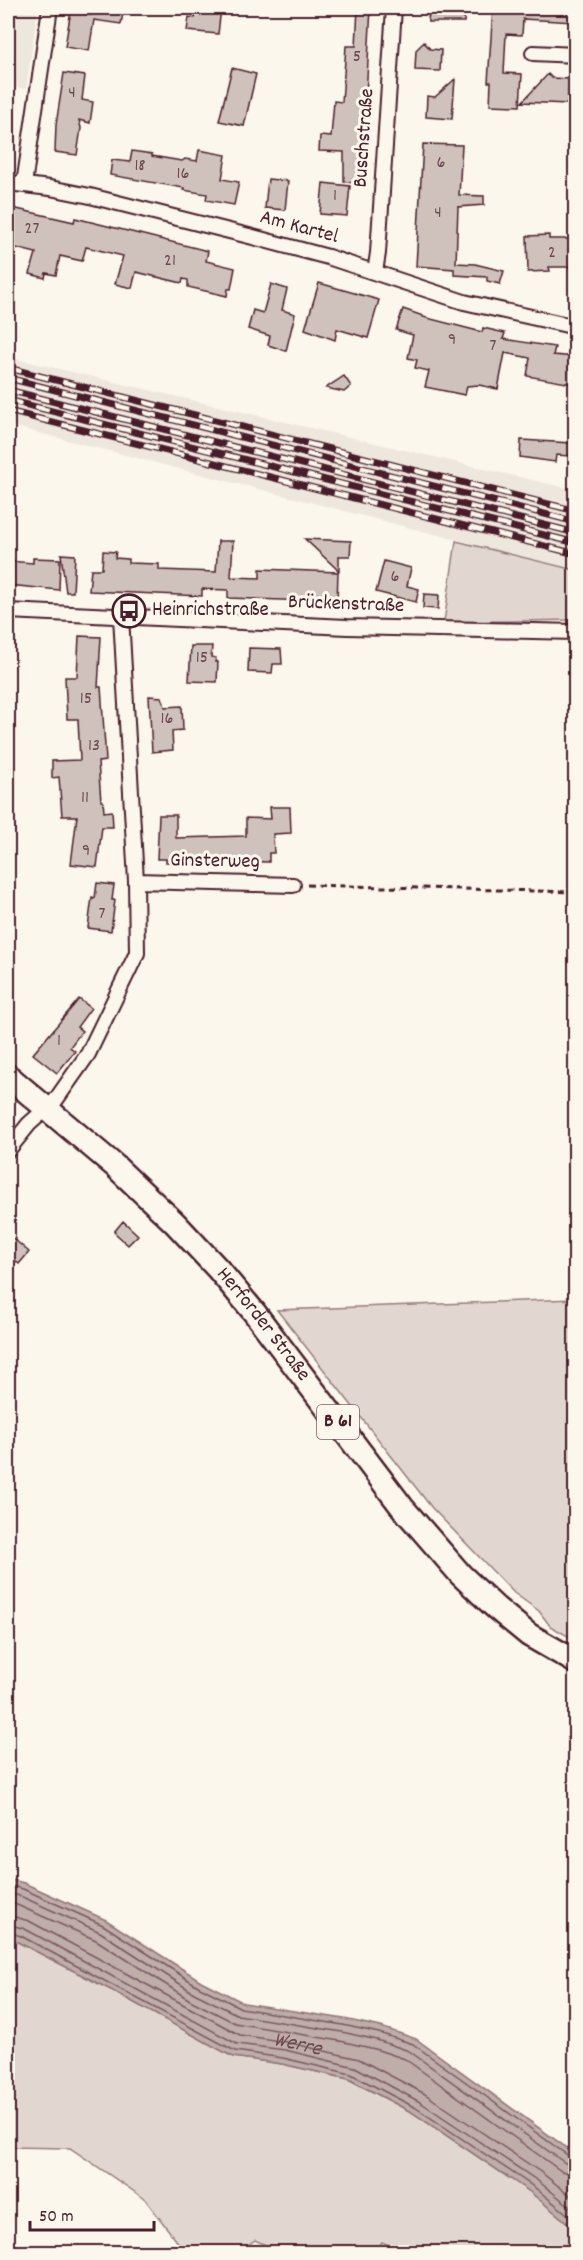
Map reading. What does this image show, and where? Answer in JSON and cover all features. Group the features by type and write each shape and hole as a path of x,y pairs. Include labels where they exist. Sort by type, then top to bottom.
{"main road":[{"name":"Herforder Straße","path":"8,1076 115,1166 175,1223 218,1269 254,1312 402,1507 461,1575 529,1635 576,1662"}],"street":[{"path":"24,184 50,8"},
{"name":"Buschstraße","path":"375,272 394,8"},
{"path":"533,53 576,55"},
{"name":"Am Kartel","path":"8,183 90,196 238,233 375,272 464,302 576,327"},
{"name":"Brückenstraße","path":"8,611 347,627 576,632"},
{"path":"8,1150 29,1125 55,1101 88,1054 137,952 121,616"},
{"name":"Ginsterweg","path":"135,881 293,885"}],"path":[{"path":"293,885 576,892"}],"shaded area":[{"path":"8,8 38,8 26,89 8,86"},
{"path":"8,357 575,490 575,570 8,425"},
{"path":"456,541 575,570 575,620 444,622"},
{"path":"575,1299 575,1640 550,1626 539,1611 514,1593 432,1508 277,1310"},
{"path":"8,1937 233,2057 282,2064 348,2079 413,2113 530,2192 575,2229 575,2252 403,2252 382,2242 375,2252 281,2252 255,2240 239,2252 185,2252 145,2199 70,2148 8,2147"}],"water":[{"name":"Werre","path":"8,1879 24,1883 106,1920 201,1981 244,2003 344,2019 381,2027 416,2039 575,2154 575,2229 530,2192 413,2113 349,2079 282,2064 233,2057 8,1937"}],"building":[{"path":"93,8 124,8 121,24 94,20 89,51 65,47 71,10 91,15"},
{"path":"196,8 221,8 218,34 187,31 189,17 195,18"},
{"path":"358,8 371,8 361,183 344,182 344,152 319,151 320,136 331,137 334,101 342,102 346,46 356,46"},
{"path":"429,8 465,8 464,22 428,22"},
{"path":"493,8 575,8 574,22 523,19 522,35 506,34 504,73 522,74 520,106 490,105 491,82 488,82"},
{"path":"424,42 430,49 441,50 440,71 415,70 416,50"},
{"path":"232,68 256,74 244,126 219,121"},
{"path":"64,73 85,76 82,100 93,102 90,123 79,120 81,128 77,155 55,152 56,125"},
{"path":"548,74 552,78 569,79 568,104 522,102"},
{"path":"455,79 452,119 426,117 427,96 435,97"},
{"path":"423,144 462,145 459,195 484,196 484,205 458,207 456,263 475,264 504,271 500,284 487,281 487,277 454,275 454,269 416,266"},
{"path":"199,150 226,155 222,179 239,182 234,205 206,200 207,194 183,190 184,188 110,175 112,160 130,162 132,151 182,161 185,159 197,161"},
{"path":"268,179 288,181 285,210 265,208"},
{"path":"323,183 350,186 347,216 320,214"},
{"path":"8,207 74,222 75,218 208,251 206,261 235,268 231,289 228,289 227,296 188,287 188,280 183,279 182,283 136,272 132,288 115,284 123,256 86,247 82,261 60,256 56,275 46,273 45,278 30,274 36,253 8,246"},
{"path":"549,235 549,239 576,239 576,267 549,267 550,271 528,272 527,236"},
{"path":"319,283 379,300 368,338 337,329 335,340 305,329"},
{"path":"271,284 287,289 282,310 295,314 286,351 268,345 270,336 248,329 253,310 263,313"},
{"path":"403,309 423,317 482,332 483,328 505,333 503,339 555,347 553,355 576,357 576,378 573,378 572,384 527,376 530,358 505,353 498,389 479,385 467,386 465,395 425,387 429,371 415,368 417,360 408,358 413,335 396,330"},
{"path":"344,376 351,386 344,392 326,388"},
{"path":"521,440 571,443 570,456 556,455 555,462 520,457"},
{"path":"305,539 351,541 350,556 339,556 339,571"},
{"path":"218,541 233,541 231,577 260,578 260,569 338,572 337,602 228,598 228,590 202,589 202,596 89,591 91,569 102,569 103,551 116,552 115,558 128,559 128,563 159,564 159,570 216,572"},
{"path":"61,554 75,555 73,592 66,592"},
{"path":"33,558 60,559 59,590 8,585 8,561 33,563"},
{"path":"384,561 411,568 407,586 419,589 416,602 376,592"},
{"path":"424,594 439,595 438,609 423,608"},
{"path":"79,636 101,637 98,687 101,687 106,761 98,762 101,801 103,801 104,812 112,811 113,827 102,827 97,867 71,864 77,816 62,816 59,777 52,778 52,761 80,760 78,719 67,719 65,677 77,677"},
{"path":"191,646 212,646 211,657 216,658 215,662 218,662 217,682 189,681"},
{"path":"249,648 281,649 282,664 273,664 272,673 248,672"},
{"path":"149,696 162,697 165,707 182,706 183,730 172,731 173,750 152,752"},
{"path":"270,807 290,807 291,833 273,834 274,853 269,853 269,862 166,862 166,859 157,859 159,815 176,815 176,838 246,836 246,818 271,819"},
{"path":"97,883 114,885 112,900 115,900 111,931 88,928 92,897 95,898"},
{"path":"79,999 91,1008 77,1027 82,1031 70,1047 75,1051 57,1073 33,1054"},
{"path":"123,1221 138,1235 128,1245 114,1232"},
{"path":"8,1234 29,1252 19,1264 8,1254"}],"railway":[{"path":"8,368 576,511"},
{"path":"8,378 576,522"},
{"path":"8,390 576,533"},
{"path":"8,400 576,543"},
{"path":"8,411 576,554"}],"place":[{"name":"Heinrichstraße","path":"129,611"}]}
